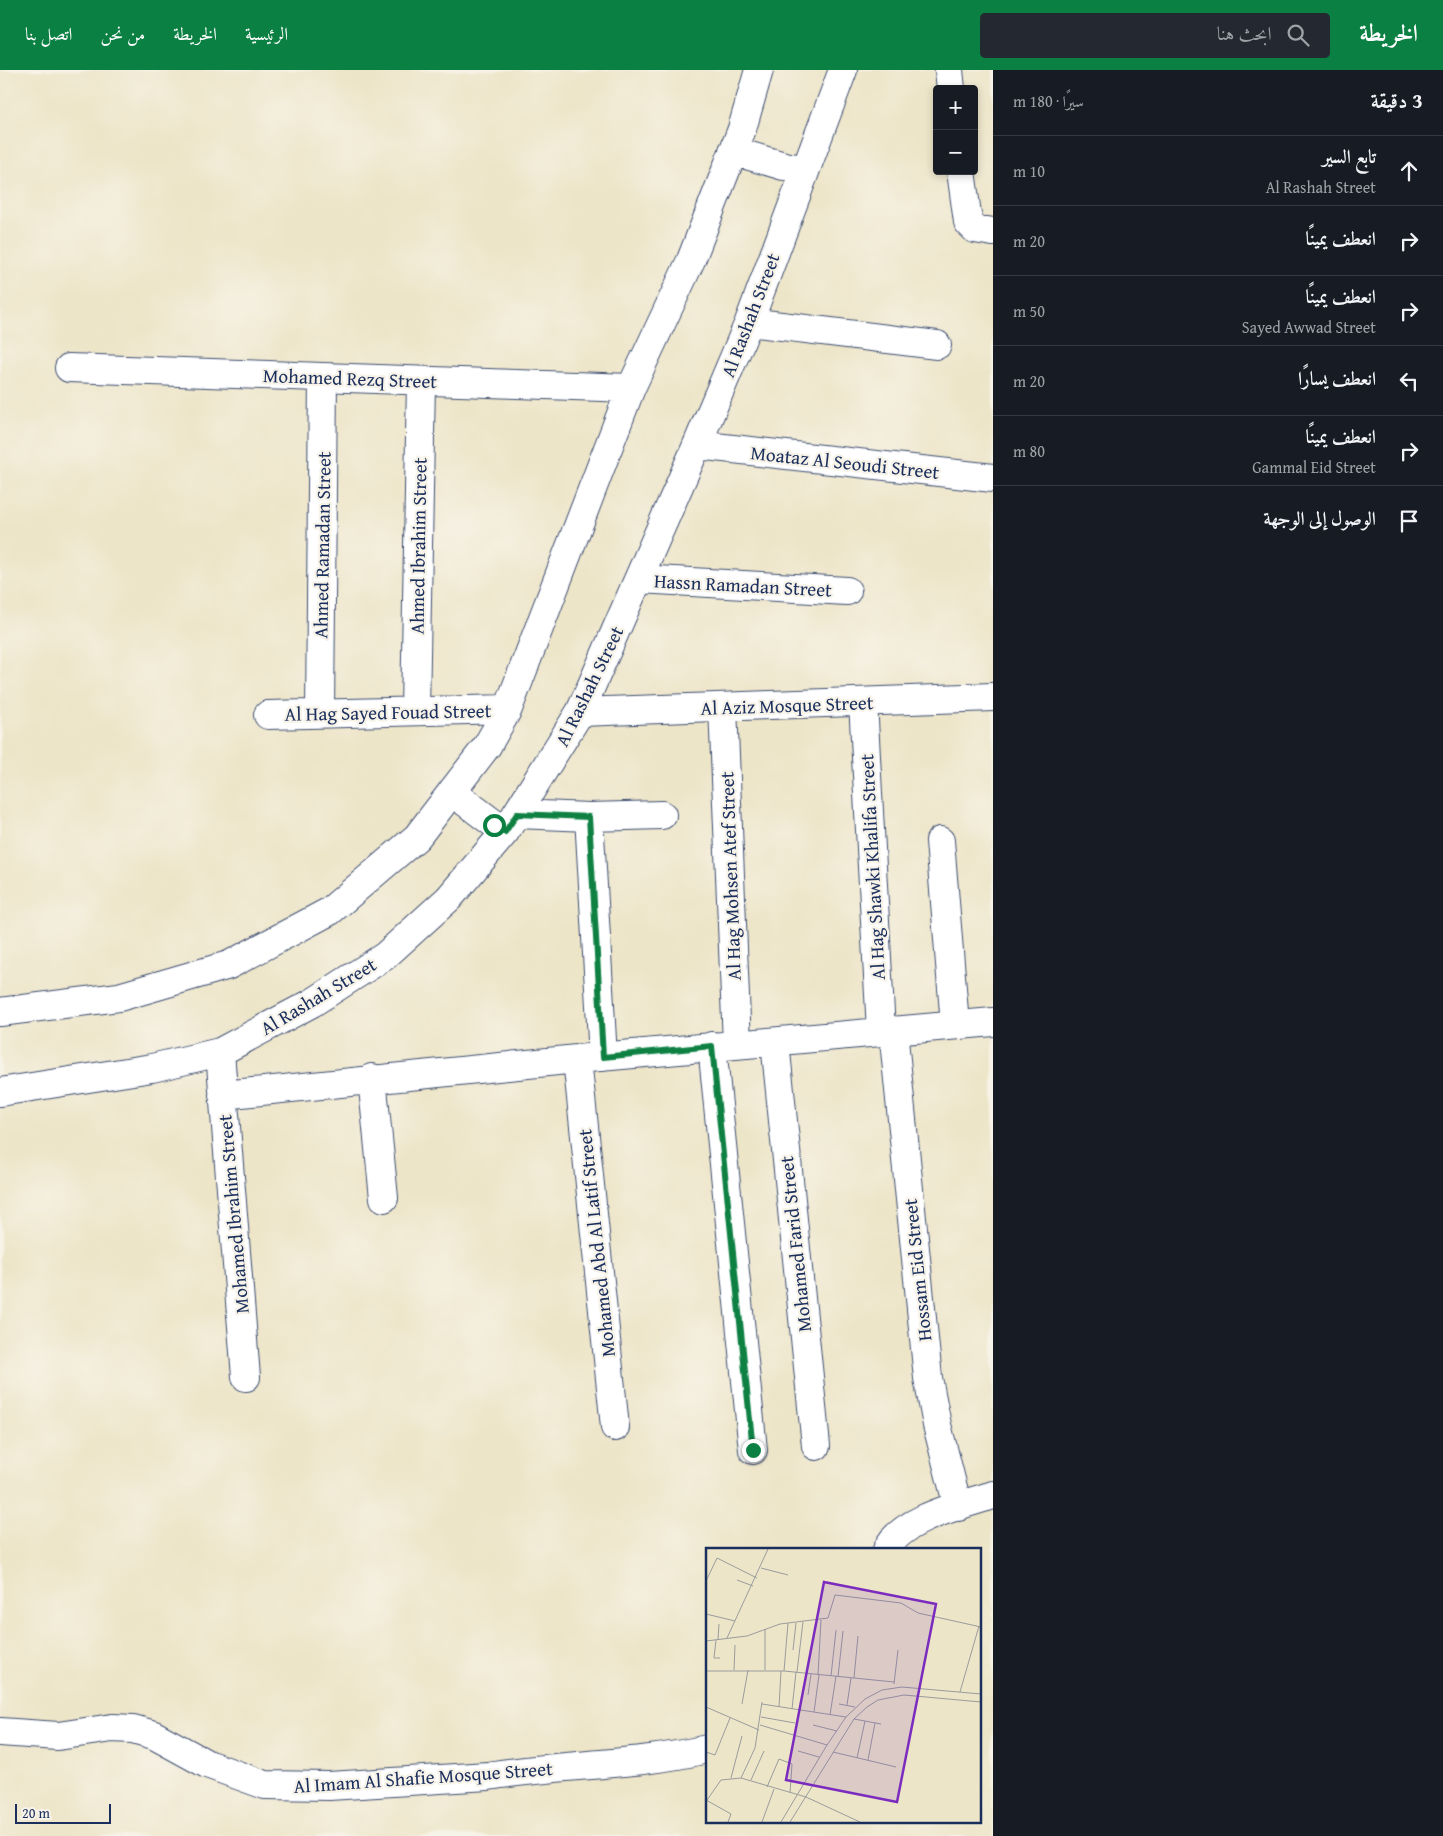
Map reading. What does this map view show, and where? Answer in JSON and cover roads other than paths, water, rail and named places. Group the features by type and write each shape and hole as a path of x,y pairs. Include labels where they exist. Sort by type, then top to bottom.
{"street":[{"path":"0,1012 119,997 229,965 330,911 460,798 486,746 508,709 631,388 742,155 759,70"},
{"name":"Al Rashah Street","path":"0,1092 143,1070 220,1052 312,1003 385,956 449,898 506,824 580,712 697,446 749,322 794,167 843,70"},
{"path":"949,70 951,85"},
{"path":"742,155 794,167"},
{"path":"962,175 968,222 975,229 993,232"},
{"path":"749,322 937,344"},
{"name":"Mohamed Rezq Street","path":"69,368 631,388"},
{"name":"Ahmed Ramadan Street","path":"320,713 323,377"},
{"name":"Ahmed Ibrahim Street","path":"415,711 421,381"},
{"name":"Moataz Al Seoudi Street","path":"697,446 993,478"},
{"name":"Hassn Ramadan Street","path":"638,579 847,590"},
{"name":"Al Aziz Mosque Street","path":"580,712 993,697"},
{"name":"Al Hag Shawki Khalifa Street","path":"862,702 887,1031"},
{"name":"Al Hag Mohsen Atef Street","path":"723,707 724,1045 753,1450"},
{"name":"Al Hag Sayed Fouad Street","path":"268,715 508,709"},
{"path":"460,798 506,824 589,817 662,815"},
{"name":"Mohamed Abd Al Latif Street","path":"589,817 590,1058 615,1427"},
{"path":"940,841 955,1025"},
{"path":"224,1095 372,1078 993,1022"},
{"name":"Hossam Eid Street","path":"887,1031 928,1378 937,1425 958,1507"},
{"name":"Mohamed Farid Street","path":"775,1042 816,1446"},
{"name":"Mohamed Ibrahim Street","path":"220,1052 246,1377"},
{"path":"372,1078 384,1198"},
{"path":"888,1548 902,1530 993,1495"},
{"name":"Al Imam Al Shafie Mosque Street","path":"0,1732 58,1736 112,1728 133,1729 154,1735 207,1764 234,1775 265,1785 300,1787 488,1776 516,1771 644,1761 706,1749"}]}
